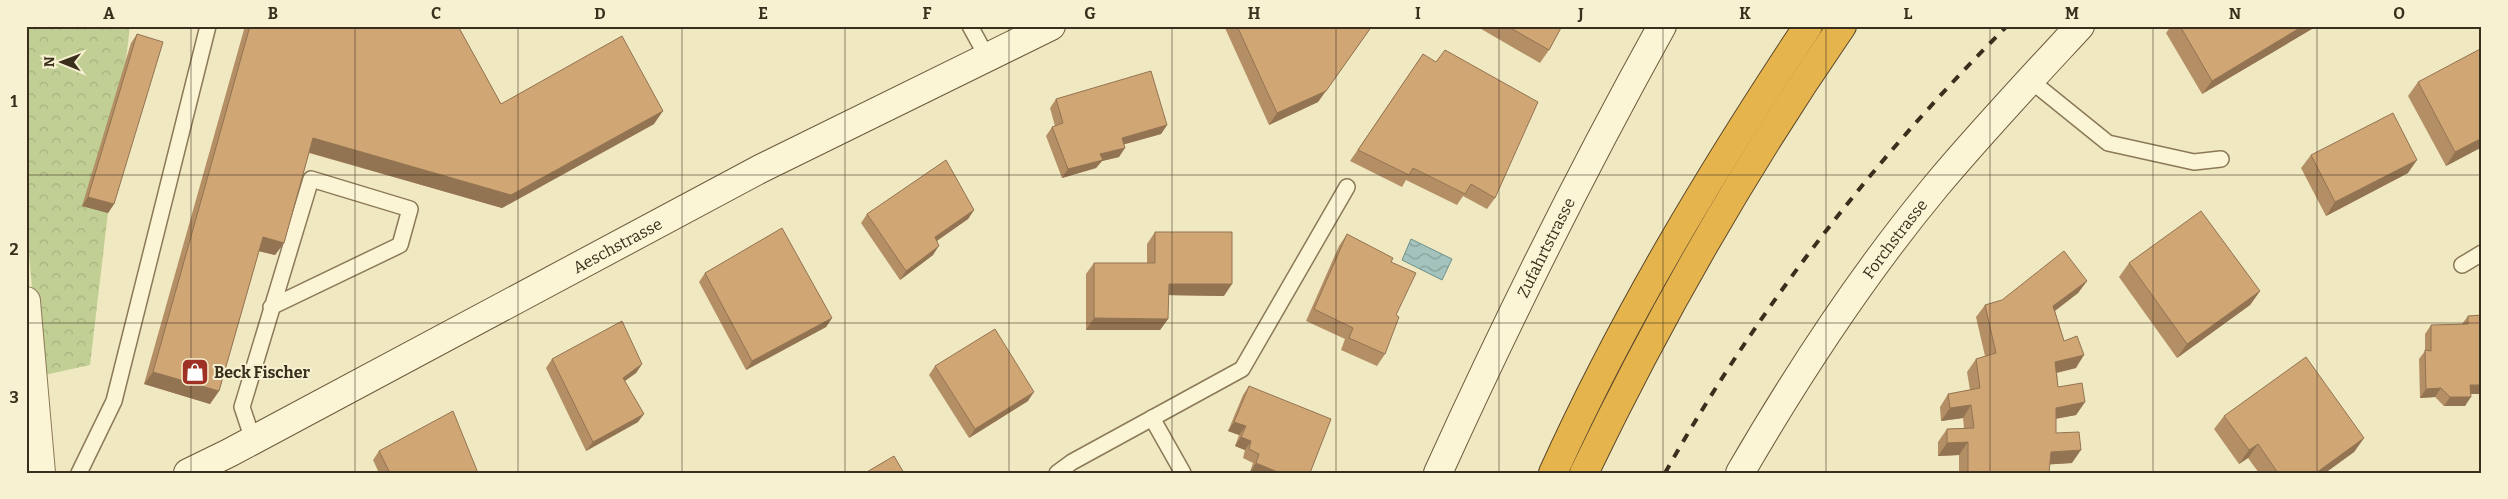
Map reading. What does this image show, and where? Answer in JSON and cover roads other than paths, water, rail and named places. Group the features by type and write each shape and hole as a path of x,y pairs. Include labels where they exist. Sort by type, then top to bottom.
{"highway":[{"path":"1553,473 1618,338 1656,271 1740,131 1808,26"},
{"path":"1584,473 1659,323 1709,233 1760,150 1842,26"}],"main road":[{"name":"Aeschstrasse","path":"188,473 760,169 1051,26"},
{"name":"Zufahrtstrasse","path":"1438,473 1505,326 1662,26"},
{"name":"Forchstrasse","path":"1740,473 1816,350 1876,264 1935,188 2080,26"},
{"path":"26,301 41,473"}],"lane":[{"path":"79,473 114,402 208,26"},
{"path":"970,26 987,57"},
{"path":"2030,80 2110,137 2194,162 2221,159"},
{"path":"253,440 242,407 271,307 311,179 410,209 400,245 271,307"},
{"path":"1058,473 1072,462 1242,369 1347,187"},
{"path":"2462,265 2482,253"},
{"path":"1152,418 1182,473"}],"water":[{"path":"1411,239 1452,259 1442,280 1402,260"}],"railway":[{"path":"1665,473 1739,352 1821,238 1910,129 2007,26"}],"place":[{"name":"Beck Fischer","path":"195,372"}]}
